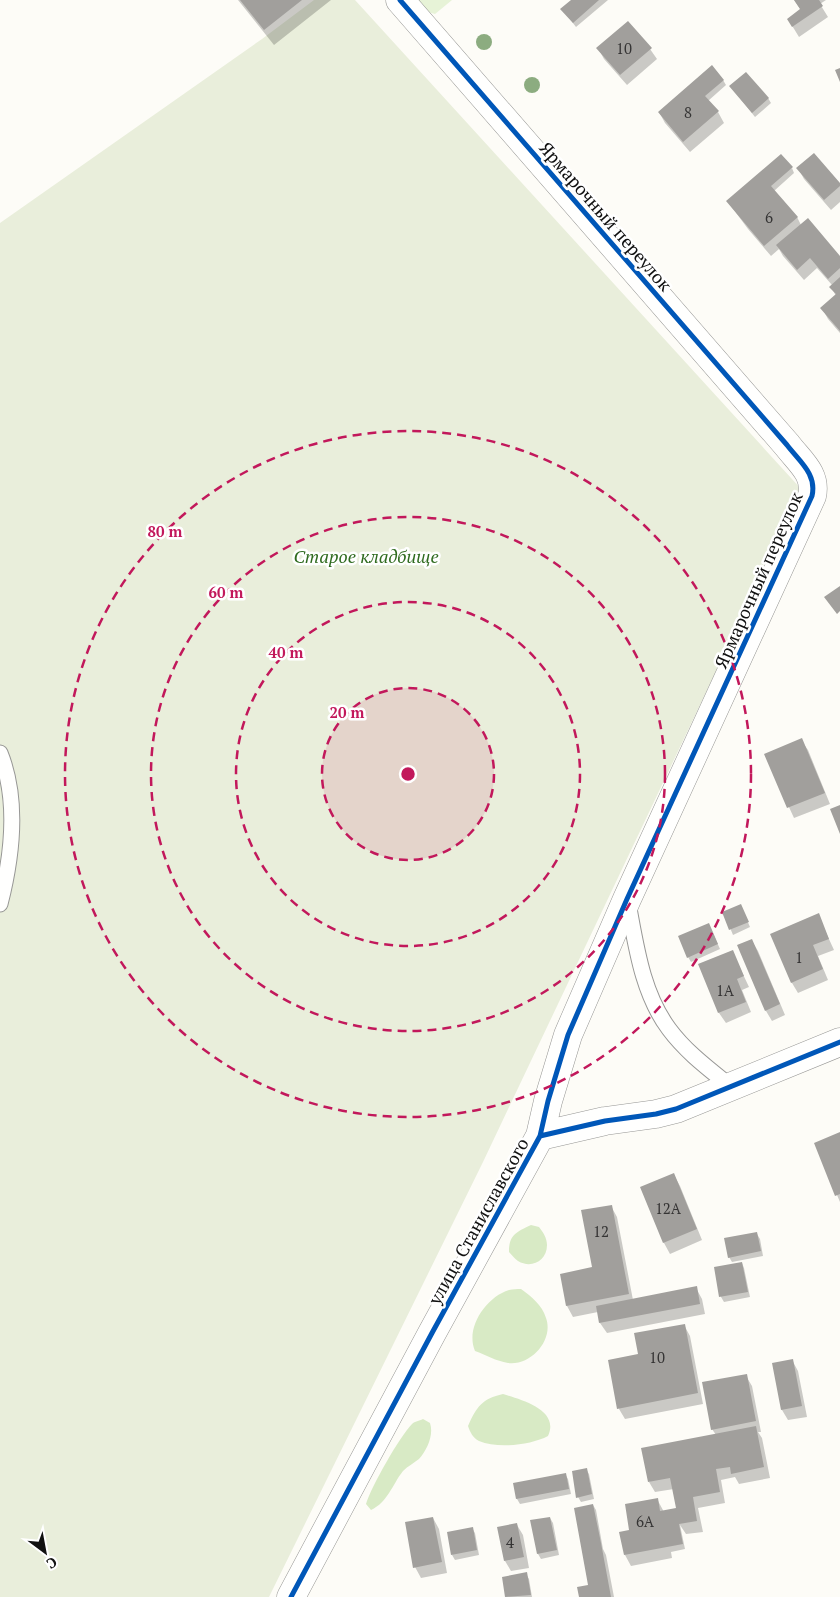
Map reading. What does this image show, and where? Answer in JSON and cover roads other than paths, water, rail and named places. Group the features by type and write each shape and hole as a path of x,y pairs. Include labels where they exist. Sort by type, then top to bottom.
{"street":[{"name":"Ярмарочный переулок","path":"400,0 787,445 812,478 814,487 812,496 627,899 568,1035 552,1085 540,1136"},
{"name":"улица Станиславского","path":"291,1597 540,1136 605,1121 670,1110 840,1042"}],"lane":[{"path":"0,753 6,771 12,822 7,872 0,904"},
{"path":"627,899 642,970 657,1009 668,1028 686,1049 730,1086"}],"park label":[{"name":"Старое кладбище","path":"366,556"}]}
